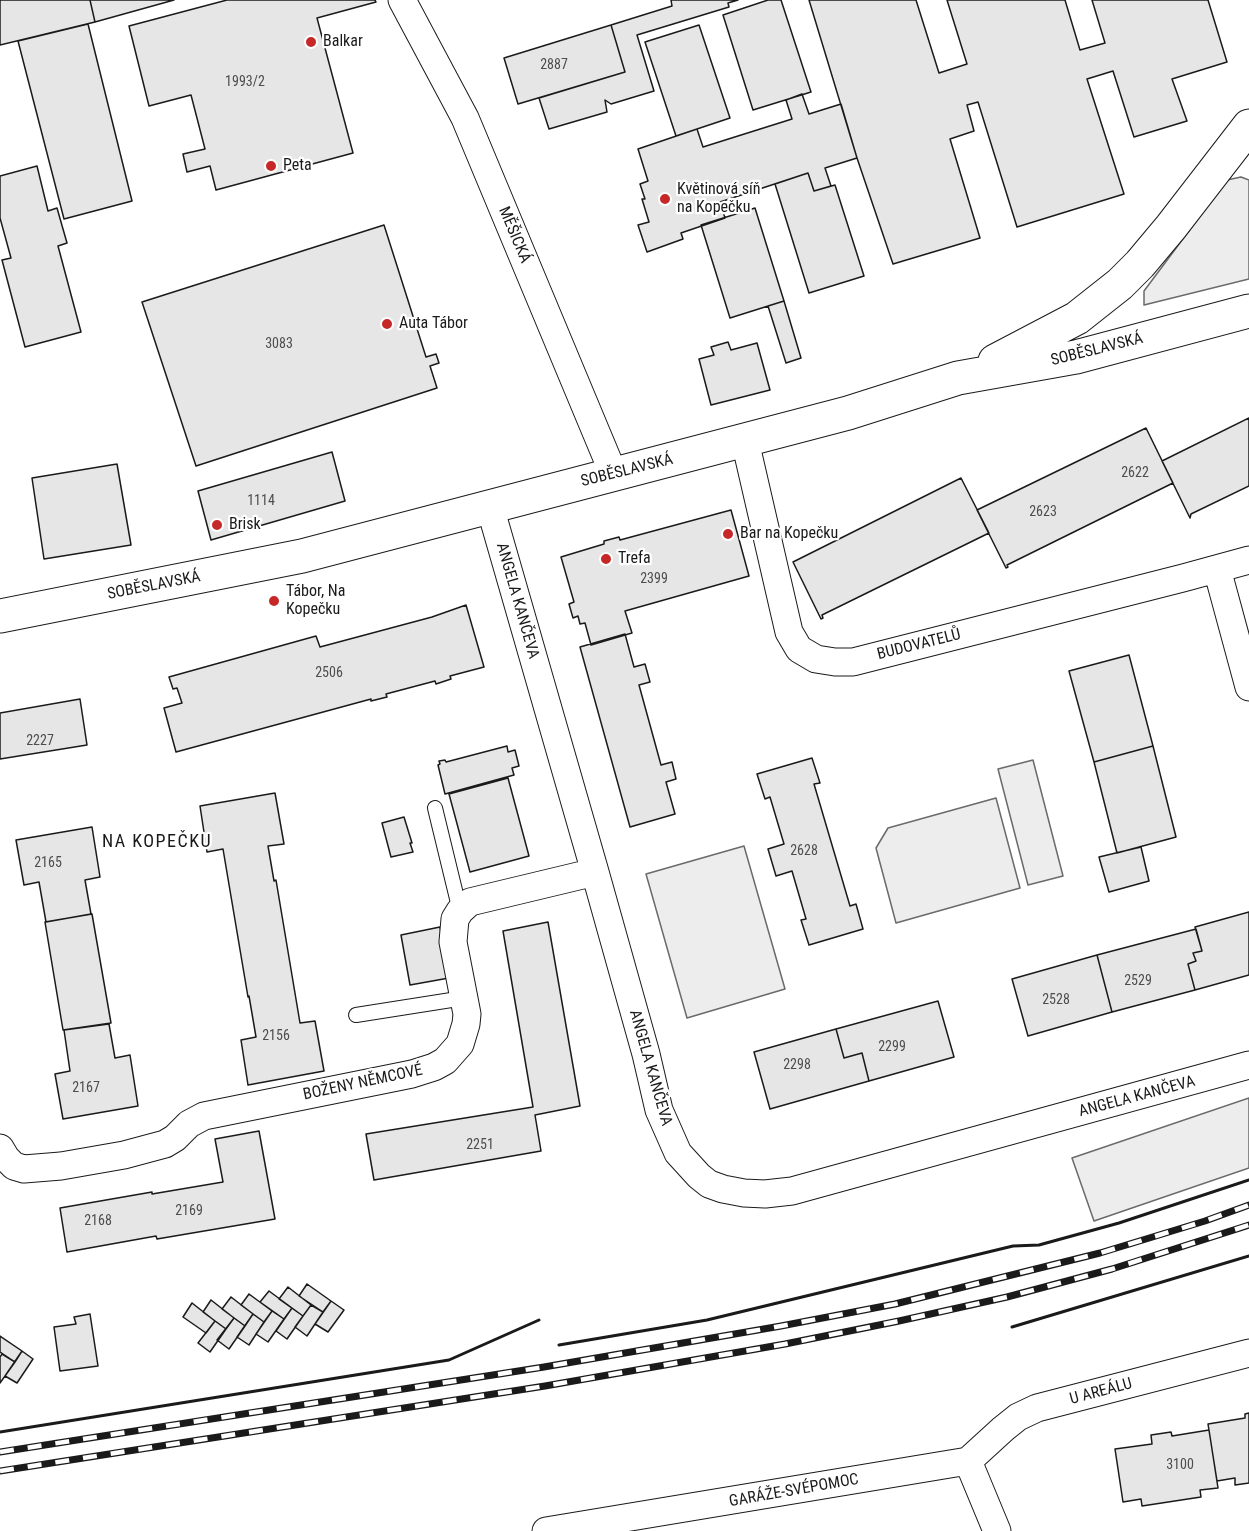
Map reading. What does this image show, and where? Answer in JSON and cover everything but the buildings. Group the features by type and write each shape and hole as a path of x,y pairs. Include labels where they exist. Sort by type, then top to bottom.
{"main road":[{"path":"958,378 1053,332 1077,318 1112,291 1140,264 1247,134"},
{"name":"SOBĚSLAVSKÁ","path":"0,616 302,556 745,441 848,413 958,378 1076,357 1249,311"}],"street":[{"name":"MĚŠICKÁ","path":"402,0 465,118 614,475"},
{"name":"BUDOVATELŮ","path":"745,441 789,632 799,649 816,659 853,662 1249,560"},
{"name":"ANGELA KANČEVA","path":"490,507 595,872 646,1054 659,1110 678,1153 687,1165 709,1184 744,1193 765,1194 818,1185 1249,1065"},
{"path":"1217,569 1249,687"},
{"path":"460,911 470,902 595,872"},
{"name":"BOŽENY NĚMCOVÉ","path":"0,1148 10,1162 24,1169 61,1166 124,1155 165,1144 176,1138 189,1124 204,1116 412,1074 446,1061 459,1044 467,1014 453,942 455,919 460,911"},
{"name":"U AREÁLU","path":"968,1461 1018,1417 1037,1408 1249,1353"},
{"path":"968,1461 997,1531"},
{"name":"GARÁŽE-SVÉPOMOC","path":"546,1531 968,1461"}],"lane":[{"path":"435,808 460,911"},
{"path":"356,1015 464,998"}],"shaded area":[{"path":"1241,177 1249,180 1249,279 1144,305 1144,291 1227,180"},
{"path":"1033,760 1063,876 1028,885 998,769"},
{"path":"996,798 1020,888 896,923 876,848 888,828"},
{"path":"744,846 785,989 687,1018 646,874"},
{"path":"1249,1098 1249,1168 1094,1221 1072,1158"}],"railway":[{"path":"0,1452 544,1367 895,1304 1100,1253 1249,1205"},
{"path":"0,1471 545,1386 785,1344 1007,1297 1112,1269 1249,1225"}],"wall":[{"path":"559,1345 707,1320 1013,1246 1039,1245 1119,1223 1249,1180"},
{"path":"1012,1327 1249,1256"},
{"path":"0,1432 449,1360 539,1320"}],"place":[{"name":"Balkar","path":"311,42"},
{"name":"Peta","path":"271,166"},
{"name":"Květinová síň na Kopečku","path":"665,199"},
{"name":"Auta Tábor","path":"387,324"},
{"name":"Brisk","path":"217,525"},
{"name":"Bar na Kopečku","path":"728,534"},
{"name":"Trefa","path":"606,559"},
{"name":"Tábor, Na Kopečku","path":"274,601"}],"district":[{"name":"NA KOPEČKU","path":"157,842"}]}
